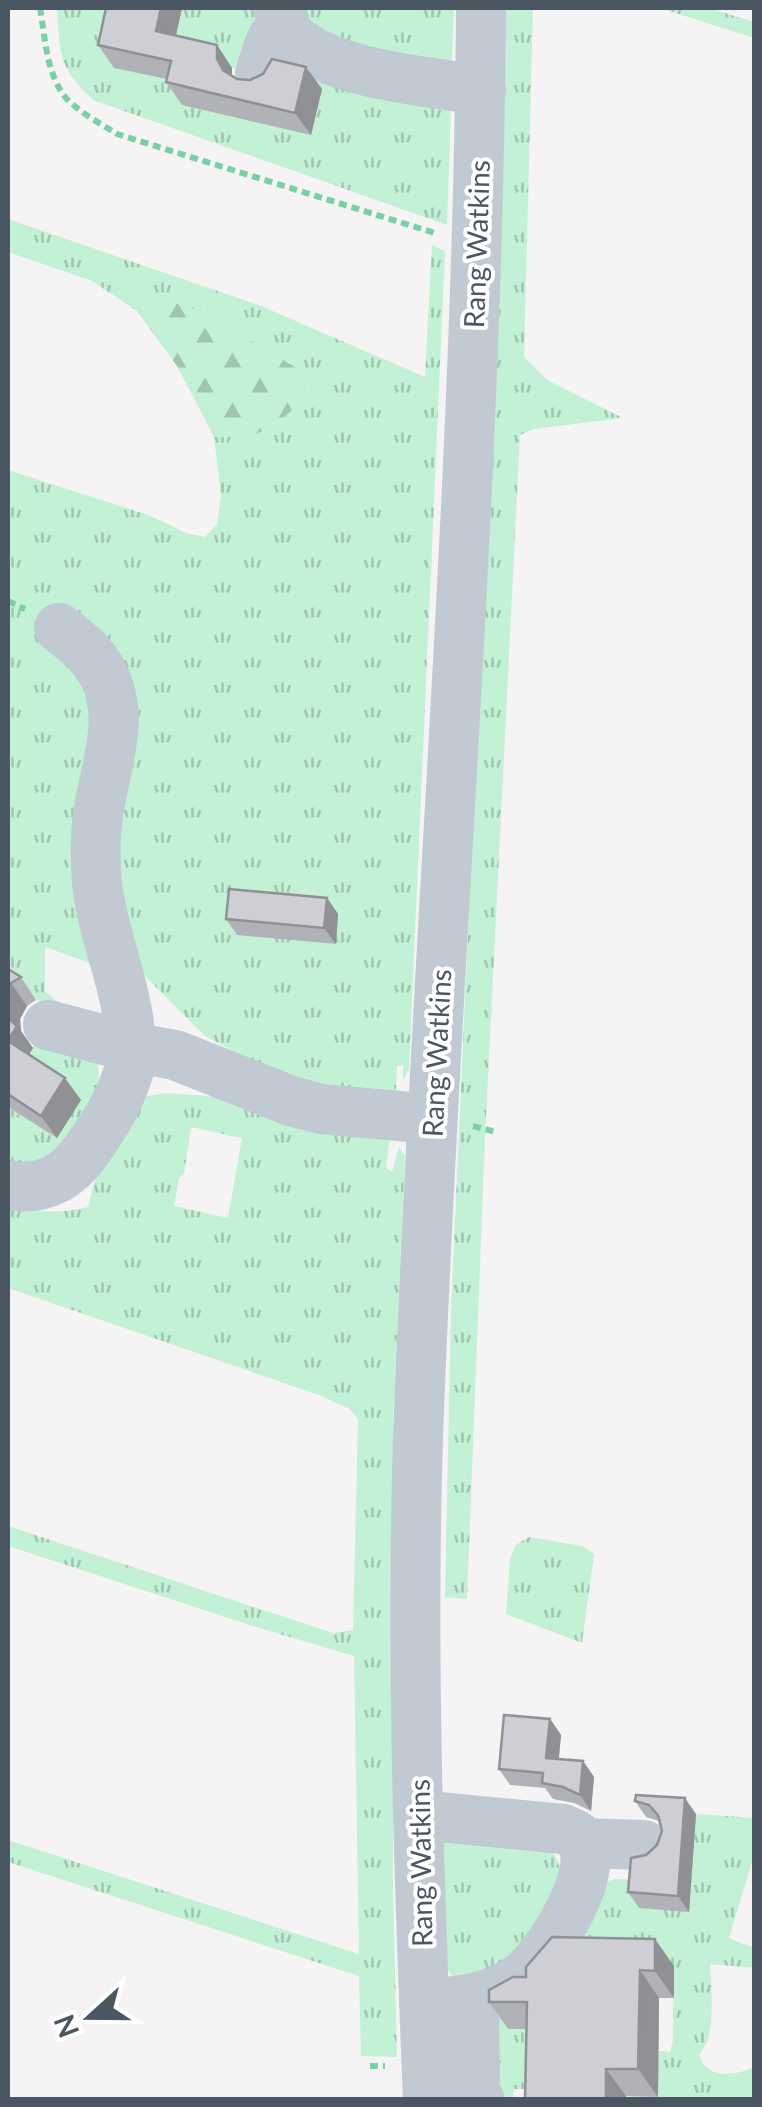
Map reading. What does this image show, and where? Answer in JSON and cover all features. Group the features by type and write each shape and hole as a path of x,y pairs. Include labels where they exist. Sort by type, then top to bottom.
{"street":[{"name":"Rang Watkins","path":"453,2096 424,2002 416,1701 418,1443 469,434 481,8"},
{"path":"287,48 382,74 480,90"},
{"path":"8,1185 49,1184 76,1164 95,1138 130,1068 124,994 103,919 95,848 113,736 113,708 104,674 81,644 59,628"},
{"path":"48,1025 131,1048 176,1055 321,1109 432,1119"},
{"path":"418,1815 563,1829 576,1834 584,1855 560,1931 545,1954 523,1976 474,1999 424,2002"},
{"path":"584,1855 643,1858"},
{"path":"453,2096 474,1999"}],"path":[{"path":"40,8 50,65 64,96 118,134 477,245"}],"green space":[{"path":"57,8 255,8 251,72 193,58 310,135 321,90 313,87 314,63 451,108 447,225 93,100 73,78 63,59"},
{"path":"299,8 454,8 452,61 317,42"},
{"path":"506,8 533,8 524,357 547,380 623,418 534,429 520,435 467,1599 445,1597 451,1309 503,158"},
{"path":"660,8 709,8 754,22 754,38"},
{"path":"8,219 261,306 425,377 432,245 445,251 409,1069 403,1081 403,1065 397,1066 396,1090 383,1095 352,1096 253,1062 205,1036 142,973 107,969 45,947 45,991 61,1005 56,1012 8,981 8,470 205,537 217,524 221,496 214,437 253,436 277,422 302,402 311,378 204,312 169,302 137,311 92,281 8,252"},
{"path":"169,301 204,312 311,377 302,402 253,436 214,437 177,366 137,311"},
{"path":"52,1017 98,1033 99,1107 76,1146 32,1166 8,1161 8,1107 57,1138 23,1064"},
{"path":"165,1093 253,1099 390,1136 386,1168 392,1172 399,1147 405,1156 393,1421 397,2057 361,2056 359,1976 8,1862 8,1840 359,1954 354,1656 8,1546 8,1526 333,1633 353,1630 358,1419 350,1409 8,1288 8,1203 48,1211 88,1207 105,1141 136,1098","holes":["191,1127 242,1138 228,1218 174,1206 179,1178 184,1174"]},
{"path":"529,1537 582,1546 594,1554 582,1643 506,1614 510,1559 516,1545"},
{"path":"696,1814 754,1818 754,1855 729,1938 754,1948 754,1968 710,1964 711,2024 699,2055 708,2069 722,2074 754,2067 754,2099 626,2099 657,2096 659,2051 670,2052 673,2040 674,1966 508,2028 546,2030 545,2089 514,2089 513,2099 492,2099 492,2009 602,1883 615,1879 642,1880"},
{"path":"450,1826 547,1844 558,1864 561,1886 507,1976 453,1978 446,1967 442,1844"}],"building":[{"path":"106,8 161,8 156,31 217,45 217,59 223,70 237,79 250,80 263,74 272,59 306,67 295,113 166,82 171,61 98,45"},
{"path":"229,889 327,898 324,928 226,919"},
{"path":"8,969 21,977 11,983 8,991"},
{"path":"8,1015 17,1026 8,1041"},
{"path":"8,1041 65,1078 41,1116 8,1094"},
{"path":"504,1715 550,1719 546,1758 583,1761 580,1795 542,1783 543,1773 499,1769"},
{"path":"636,1795 685,1798 678,1896 628,1892 631,1858 646,1855 657,1845 662,1831 658,1815 649,1805 635,1801"},
{"path":"552,1937 655,1939 655,1971 640,1970 638,2069 606,2069 606,2100 525,2100 527,2002 489,2002 489,1990 513,1977 526,1977 526,1967"}]}
